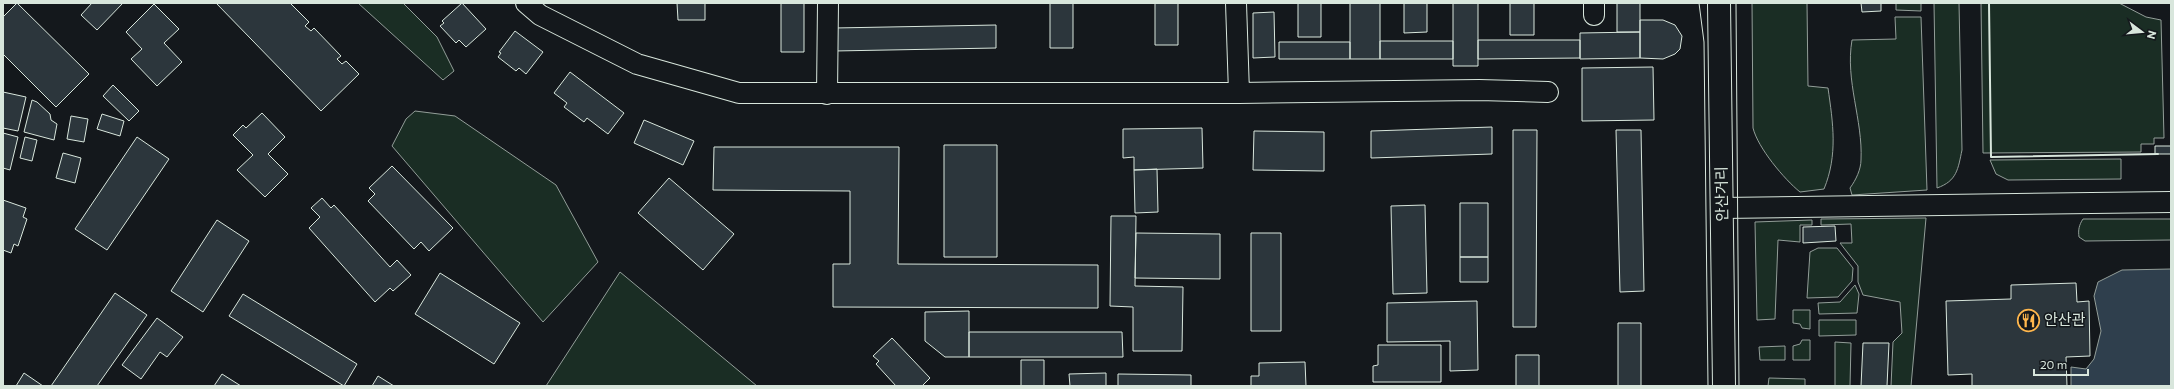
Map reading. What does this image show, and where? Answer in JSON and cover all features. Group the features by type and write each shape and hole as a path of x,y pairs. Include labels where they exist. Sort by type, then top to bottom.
{"main road":[{"path":"1714,3 1720,32"},
{"name":"안산거리","path":"1720,3 1724,386"}],"street":[{"path":"526,3 540,15 637,64 739,93 1239,93 1479,90 1548,92"},
{"path":"827,94 828,3"},
{"path":"1236,3 1239,93"},
{"path":"1722,208 2171,202"}],"green space":[{"path":"358,3 403,3 437,37 454,71 443,80"},
{"path":"1752,3 1807,3 1808,86 1828,88 1833,126 1833,151 1824,189 1800,192 1772,163 1756,136 1753,128"},
{"path":"1896,3 1921,3 1921,11 1896,10"},
{"path":"1934,3 1959,3 1962,150 1956,174 1949,182 1937,188"},
{"path":"1981,3 2119,3 2146,17 2161,20 2164,138 2154,138 2154,144 2141,144 2141,152 1983,153"},
{"path":"1895,17 1921,17 1927,190 1852,195 1850,188 1858,174 1860,167 1861,145 1852,85 1850,55 1852,40 1896,39"},
{"path":"415,111 455,116 556,185 598,262 543,322 392,146 406,119"},
{"path":"2121,159 2121,179 2008,180 1996,174 1990,160"},
{"path":"1926,218 1911,386 1891,386 1893,342 1902,333 1900,302 1863,295 1858,282 1858,266 1840,243 1852,243 1851,224 1821,225 1821,219"},
{"path":"2083,219 2171,219 2171,240 2085,241 2079,237 2080,225"},
{"path":"1812,220 1812,225 1800,225 1800,242 1778,240 1775,319 1757,320 1755,222"},
{"path":"1818,248 1837,248 1853,268 1852,281 1838,297 1807,298 1810,252"},
{"path":"620,272 757,386 546,386"},
{"path":"1855,285 1859,294 1857,313 1819,314 1818,303 1840,302"},
{"path":"1793,310 1810,310 1810,329 1802,328 1800,324 1793,323"},
{"path":"1819,320 1856,320 1856,335 1819,336"},
{"path":"1802,340 1810,340 1810,360 1793,360 1793,346 1800,344"},
{"path":"1835,342 1851,343 1850,386 1835,386"},
{"path":"1785,346 1785,360 1760,360 1759,347"},
{"path":"1769,378 1805,379 1805,386 1768,386"}],"water":[{"path":"2171,269 2171,386 2071,386 2071,367 2086,369 2094,359 2101,331 2094,296 2098,282 2122,270"}],"building":[{"path":"17,3 89,74 56,107 3,54 3,17"},
{"path":"92,3 123,3 97,30 81,15"},
{"path":"216,3 290,3 309,22 305,26 311,31 314,28 341,56 337,59 342,64 346,61 359,74 321,111"},
{"path":"462,3 486,29 466,47 459,40 456,43 440,26 444,23 442,21"},
{"path":"677,3 705,3 705,20 678,20"},
{"path":"781,3 804,3 804,52 781,52"},
{"path":"1050,3 1073,3 1073,48 1050,48"},
{"path":"1155,3 1178,3 1178,45 1155,45"},
{"path":"1298,3 1321,3 1321,37 1298,37"},
{"path":"1350,3 1380,3 1380,59 1350,59"},
{"path":"1404,3 1427,3 1427,32 1404,33"},
{"path":"1453,3 1478,3 1478,66 1453,66"},
{"path":"1510,3 1534,3 1534,35 1510,35"},
{"path":"1617,3 1640,3 1640,32 1617,32"},
{"path":"1861,3 1881,3 1881,11 1862,12"},
{"path":"154,4 179,29 164,43 182,62 157,86 131,59 142,49 126,32"},
{"path":"1274,12 1275,57 1253,58 1253,13"},
{"path":"1640,20 1663,20 1675,25 1682,36 1680,49 1675,54 1663,59 1640,58"},
{"path":"996,25 996,48 834,51 834,28"},
{"path":"515,31 543,52 526,74 519,68 516,71 498,57 501,53 499,52"},
{"path":"1640,32 1640,58 1580,59 1580,33"},
{"path":"1478,40 1580,40 1580,58 1478,59"},
{"path":"1380,41 1453,41 1453,59 1380,59"},
{"path":"1279,42 1350,42 1350,59 1279,59"},
{"path":"1653,67 1654,120 1582,121 1582,68"},
{"path":"570,72 624,113 608,134 587,118 584,122 564,107 567,103 554,93"},
{"path":"113,85 139,111 129,121 103,96"},
{"path":"3,92 26,97 18,131 3,128"},
{"path":"32,100 37,102 50,114 51,120 57,124 54,140 24,132"},
{"path":"262,113 285,137 268,154 288,174 265,197 237,170 253,155 233,135 243,125 246,128"},
{"path":"102,114 124,121 120,136 97,129"},
{"path":"71,116 88,119 84,142 67,139"},
{"path":"644,120 694,141 683,165 634,143"},
{"path":"1492,127 1492,154 1371,158 1371,131"},
{"path":"1202,128 1203,168 1134,170 1134,157 1123,158 1123,129"},
{"path":"1513,130 1537,130 1536,327 1513,327"},
{"path":"1616,130 1641,130 1644,291 1620,292"},
{"path":"1254,131 1324,132 1324,171 1253,170"},
{"path":"3,133 18,137 10,170 3,168"},
{"path":"25,137 37,140 32,161 20,158"},
{"path":"137,137 169,159 107,250 75,229"},
{"path":"944,145 997,145 997,257 944,257"},
{"path":"2155,146 2171,146 2171,154 2155,154"},
{"path":"714,147 899,147 898,264 1098,265 1098,308 833,307 833,264 850,264 850,191 713,190"},
{"path":"63,153 81,158 75,183 56,178"},
{"path":"392,166 453,228 429,251 421,242 414,249 368,201 375,194 369,188"},
{"path":"1157,169 1158,212 1135,213 1134,170"},
{"path":"669,178 734,234 703,270 638,213"},
{"path":"322,198 331,208 334,205 390,267 397,260 411,275 393,291 390,288 375,302 309,228 320,217 311,208"},
{"path":"3,200 26,208 23,217 27,219 18,246 14,244 11,253 3,250"},
{"path":"1460,203 1488,203 1488,257 1460,257"},
{"path":"1425,205 1427,293 1393,294 1391,206"},
{"path":"1111,216 1136,216 1135,286 1183,287 1182,351 1133,351 1133,307 1110,306"},
{"path":"217,220 249,241 203,312 171,291"},
{"path":"1835,226 1836,241 1803,243 1803,227"},
{"path":"1136,233 1220,234 1220,279 1135,278"},
{"path":"1251,233 1281,233 1281,331 1251,331"},
{"path":"1460,257 1488,257 1488,282 1460,282"},
{"path":"440,273 520,323 494,364 415,314"},
{"path":"2076,283 2077,302 2089,301 2090,356 2066,357 2067,386 1972,386 1972,374 1948,375 1946,301 2011,299 2011,285"},
{"path":"115,293 147,315 97,386 51,386"},
{"path":"243,294 357,364 344,386 229,316"},
{"path":"1477,301 1478,370 1450,371 1450,341 1387,342 1387,303"},
{"path":"969,311 969,357 945,357 925,341 925,312"},
{"path":"157,318 183,337 167,357 160,352 141,379 122,365"},
{"path":"1618,323 1641,323 1641,386 1618,386"},
{"path":"969,332 1122,332 1123,357 969,357"},
{"path":"892,338 930,378 922,386 896,386 876,364 879,361 873,356"},
{"path":"1863,343 1889,343 1887,386 1861,386"},
{"path":"1378,345 1441,345 1441,382 1373,382 1373,366 1378,365"},
{"path":"1516,355 1539,355 1539,386 1516,386"},
{"path":"1021,360 1044,360 1044,386 1021,386"},
{"path":"1305,362 1306,386 1251,386 1251,376 1259,376 1259,363"},
{"path":"24,373 43,386 16,386"},
{"path":"1106,373 1106,386 1070,386 1069,374"},
{"path":"222,374 241,386 214,386"},
{"path":"1118,374 1191,375 1191,386 1118,386"},
{"path":"378,376 394,386 372,386"}],"tram line":[{"path":"1699,3 1704,42 1708,386"},
{"path":"1736,3 1739,386"}],"wall":[{"path":"1989,3 1991,157 2158,154"}],"place":[{"name":"안산관","path":"2029,320"}]}
